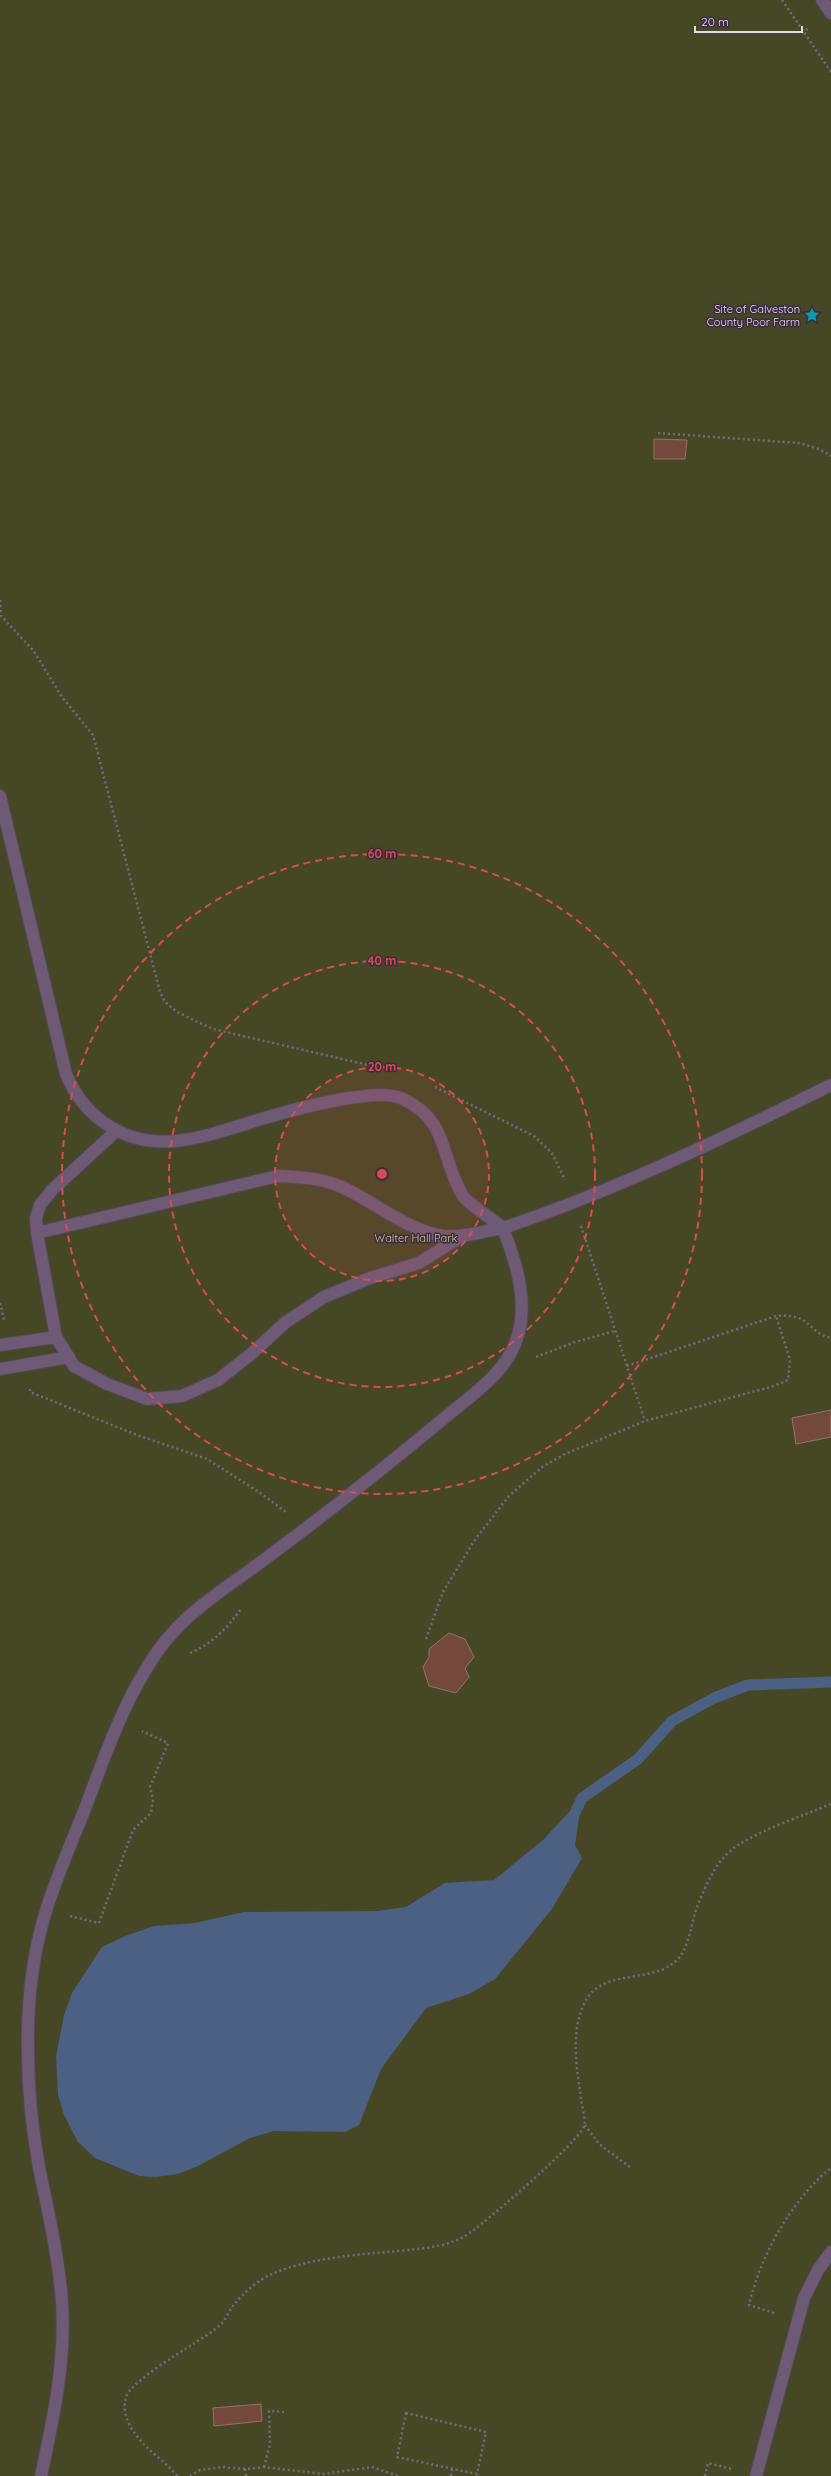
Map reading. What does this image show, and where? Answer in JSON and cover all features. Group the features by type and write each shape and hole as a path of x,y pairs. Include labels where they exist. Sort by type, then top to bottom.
{"lane":[{"path":"822,0 831,13"},
{"path":"0,796 66,1074 74,1091 94,1116 115,1132 147,1141 176,1141 338,1100 376,1094 402,1098 426,1112 441,1136 463,1197 503,1228 517,1269 520,1285 521,1312 518,1338 507,1361 484,1384 405,1451 263,1560 209,1598 160,1647 146,1668 108,1747 43,1918 33,1963 28,2010 30,2092 39,2162 62,2302 62,2346 55,2405 41,2476"},
{"path":"36,1233 278,1176 308,1177 342,1187 418,1228 443,1236 462,1236 503,1228 574,1202 737,1132 831,1085"},
{"path":"115,1132 52,1190 40,1205 36,1218 36,1233 56,1337 74,1366 107,1384 147,1399 182,1396 218,1380 251,1354 286,1322 324,1297 370,1278 420,1263 462,1236"},
{"path":"0,1345 56,1337"},
{"path":"0,1369 69,1357"},
{"path":"756,2476 804,2298 818,2270 831,2252"}],"path":[{"path":"782,0 831,72"},
{"path":"658,433 799,443 819,449 831,456"},
{"path":"0,600 1,616 33,650 62,697 93,735 160,992 165,1002 177,1012 213,1029 386,1069"},
{"path":"430,1085 534,1136 552,1153 574,1202 645,1421"},
{"path":"0,1303 4,1321 19,1318 24,1341"},
{"path":"627,1366 776,1316 790,1315 802,1318 823,1336 831,1338"},
{"path":"426,1639 443,1592 474,1541 508,1497 542,1467 565,1454 645,1421 774,1386 788,1380 790,1360 776,1316"},
{"path":"534,1358 575,1342 615,1331"},
{"path":"28,1364 30,1392 137,1435 206,1459 281,1508 293,1518 302,1530"},
{"path":"187,1654 212,1641 229,1624 241,1608"},
{"path":"67,1916 98,1923 133,1830 151,1813 153,1799 150,1787 168,1743 136,1728"},
{"path":"630,2167 599,2144 585,2125 576,2048 577,2026 584,2002 597,1987 611,1979 659,1972 674,1963 683,1955 688,1933 707,1883 719,1864 731,1850 751,1838 831,1804"},
{"path":"177,2476 167,2463 142,2443 130,2425 124,2408 128,2393 141,2380 222,2324 234,2304 250,2288 271,2275 344,2256 443,2244 463,2238 560,2156 576,2140 585,2125"},
{"path":"782,2316 749,2305 754,2282 764,2256 799,2199 816,2180 831,2168"},
{"path":"264,2467 270,2444 269,2411 284,2412"},
{"path":"406,2413 486,2432 477,2474 452,2469 397,2457 406,2413"},
{"path":"705,2476 708,2463 734,2469"},
{"path":"190,2476 200,2470 223,2467 245,2469 264,2467 324,2474 372,2467 398,2476"},
{"path":"245,2469 246,2476"},
{"path":"451,2476 452,2469"}],"green space":[{"name":"Walter Hall Park","path":"0,0 831,0 831,2476 0,2476"}],"water":[{"path":"582,1798 575,1845 582,1858 552,1909 495,1979 469,1994 426,2008 381,2069 359,2125 345,2132 274,2131 250,2138 198,2166 178,2174 156,2177 139,2176 95,2158 78,2142 64,2115 58,2095 56,2056 64,2015 72,1993 102,1947 125,1936 154,1926 195,1923 244,1912 377,1911 406,1907 445,1883 494,1880 543,1840"}],"building":[{"path":"654,439 687,440 685,459 654,459"},
{"path":"831,1410 831,1437 796,1444 792,1418"},
{"path":"449,1633 465,1639 474,1657 465,1668 469,1677 456,1693 429,1686 423,1667 429,1657 429,1649"},
{"path":"261,2404 262,2421 214,2426 213,2408"}],"waterway":[{"path":"576,1811 582,1798 638,1759 672,1721 714,1698 748,1685 831,1682"}],"place":[{"name":"Site of Galveston County Poor Farm","path":"812,315"}]}
